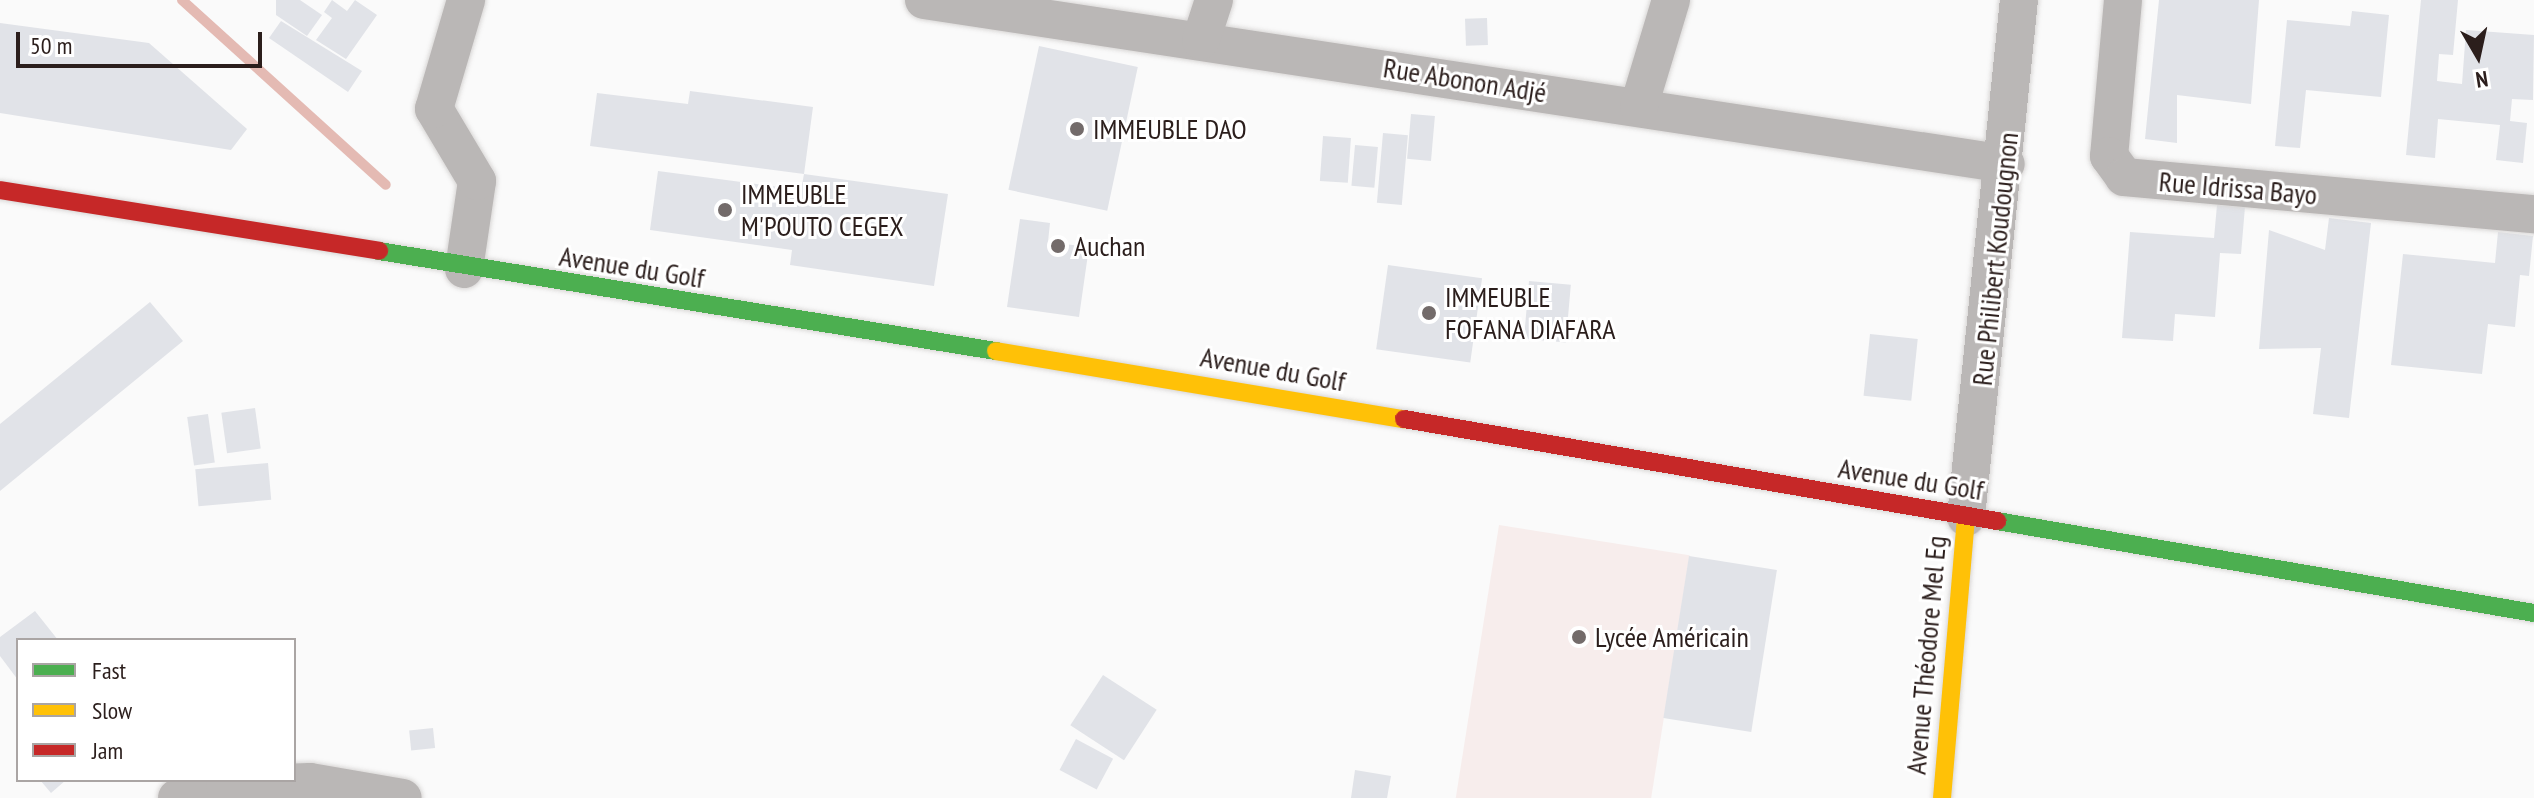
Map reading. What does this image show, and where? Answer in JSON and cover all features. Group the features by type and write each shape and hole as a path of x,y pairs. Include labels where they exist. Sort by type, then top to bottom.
{"main road":[{"name":"Avenue du Golf","path":"0,190 464,269 1216,387 2534,613"},
{"name":"Avenue Théodore Mel Eg","path":"1942,798 1966,517"}],"street":[{"path":"464,269 477,181 434,109 466,0"},
{"name":"Rue Abonon Adjé","path":"924,0 2006,164"},
{"path":"1201,40 1214,0"},
{"path":"1639,106 1671,0"},
{"name":"Rue Philibert Koudougnon","path":"1966,517 2006,164 2019,0"},
{"name":"Rue Idrissa Bayo","path":"2123,0 2109,156 2124,177 2534,214"},
{"path":"177,798 225,785 310,782 403,798"}],"shaded area":[{"name":"Lycée Américain","path":"1499,525 1690,555 1651,798 1456,798"}],"building":[{"path":"276,0 300,0 322,15 307,36 276,15"},
{"path":"332,0 347,11 355,0 377,15 346,59 316,40 332,18 324,12"},
{"path":"2159,0 2259,0 2251,104 2177,95 2177,143 2145,139"},
{"path":"2421,0 2458,0 2453,55 2439,54 2437,81 2462,84 2466,30 2534,35 2533,100 2512,99 2510,121 2527,123 2523,163 2496,160 2500,125 2438,119 2435,158 2406,155"},
{"path":"2352,11 2389,15 2381,97 2306,90 2300,148 2275,146 2287,20 2350,26"},
{"path":"1487,18 1488,45 1466,46 1465,19"},
{"path":"281,21 362,71 348,92 269,38"},
{"path":"0,23 149,43 247,129 231,150 0,113"},
{"name":"IMMEUBLE DAO","path":"1039,46 1138,67 1107,211 1008,190"},
{"path":"690,91 813,107 804,174 590,146 597,93 688,104"},
{"path":"1411,114 1435,116 1431,161 1407,159"},
{"path":"1383,133 1408,135 1402,205 1377,203"},
{"path":"1323,136 1351,138 1348,183 1320,181"},
{"path":"1355,145 1378,147 1374,188 1351,186"},
{"path":"658,171 801,190 804,174 948,194 934,286 790,265 792,250 650,230"},
{"path":"2217,205 2245,207 2241,254 2220,253 2215,317 2175,314 2173,341 2122,338 2130,232 2214,238"},
{"path":"2329,218 2371,223 2349,418 2313,414 2321,348 2259,349 2269,230 2325,250"},
{"path":"1020,219 1050,223 1048,242 1089,247 1079,317 1007,307"},
{"path":"2498,232 2533,236 2529,276 2520,275 2515,327 2488,324 2482,374 2391,365 2403,254 2495,263"},
{"name":"IMMEUBLE FOFANA DIAFARA","path":"1388,265 1482,278 1470,362 1376,349"},
{"path":"1529,281 1571,285 1566,342 1524,339"},
{"path":"150,302 183,341 0,491 0,424"},
{"path":"1870,334 1918,339 1911,401 1864,396"},
{"path":"255,408 261,449 227,453 221,413"},
{"path":"208,414 215,463 194,465 187,417"},
{"path":"268,463 271,500 199,506 195,469"},
{"path":"1689,556 1777,570 1751,732 1663,718"},
{"path":"35,611 56,638 16,638 16,677 0,656 0,637"},
{"path":"1103,675 1157,710 1124,760 1070,725"},
{"path":"433,728 435,748 411,750 409,731"},
{"path":"1076,739 1113,759 1097,790 1060,770"},
{"path":"1355,770 1391,776 1387,798 1351,798"},
{"path":"42,782 64,782 51,793"}],"waterway":[{"path":"182,0 386,185"}],"traffic: fast":[{"path":"379,251 996,351"},
{"path":"1997,521 2534,613"}],"traffic: slow":[{"path":"996,351 1404,419"},
{"path":"1942,798 1966,517"}],"traffic: jam":[{"path":"0,190 379,251"},
{"path":"1404,419 1997,521"}],"place":[{"name":"IMMEUBLE DAO","path":"1077,129"},
{"name":"IMMEUBLE M'POUTO CEGEX","path":"725,210"},
{"name":"Auchan","path":"1058,246"},
{"name":"IMMEUBLE FOFANA DIAFARA","path":"1429,313"},
{"name":"Lycée Américain","path":"1579,637"}]}
